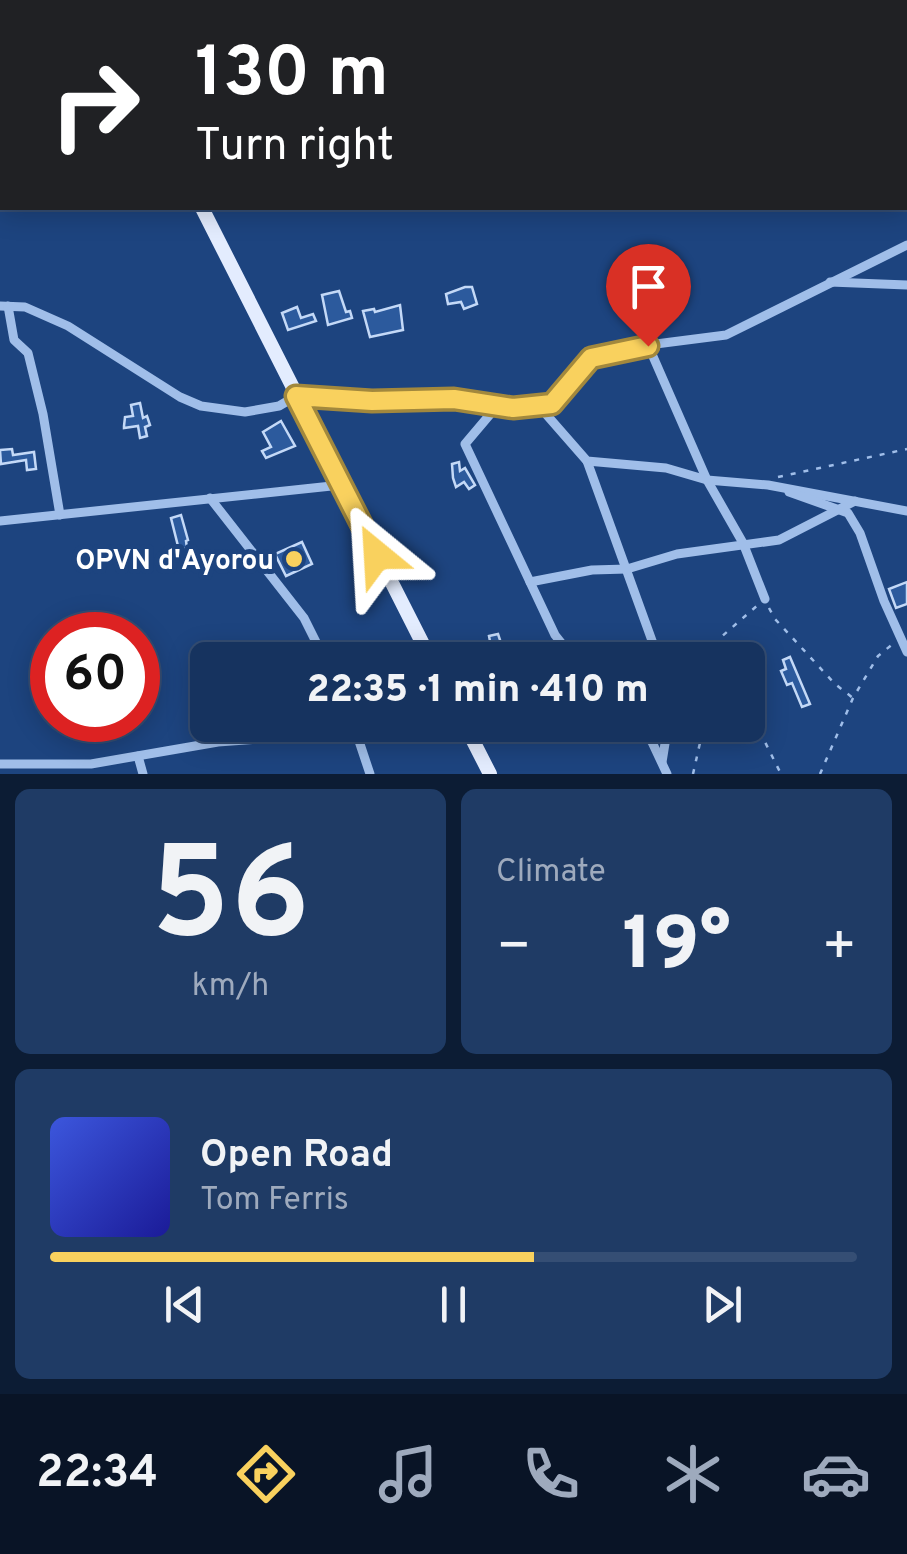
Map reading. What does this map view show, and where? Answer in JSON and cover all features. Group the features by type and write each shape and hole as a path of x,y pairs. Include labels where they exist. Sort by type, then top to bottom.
{"main road":[{"path":"203,210 422,642"},
{"path":"473,742 490,774"}],"street":[{"path":"60,516 28,353 14,340 4,306 25,307 68,326 180,398 200,406 245,412 278,406 296,396 538,405 552,404 591,358 726,335 907,245"},
{"path":"828,282 907,285"},
{"path":"648,346 707,480 743,543 764,599"},
{"path":"538,405 587,460 652,642"},
{"path":"498,406 465,444 561,642"},
{"path":"587,460 666,468 707,480 778,486 905,513"},
{"path":"0,521 341,485"},
{"path":"778,486 848,513 860,533 884,602 907,652"},
{"path":"210,498 304,618 317,642"},
{"path":"530,582 592,570 626,569 678,554 743,543 780,540 855,501"},
{"path":"0,764 91,764 218,742"},
{"path":"358,742 370,774"},
{"path":"652,742 668,774"},
{"path":"662,762 665,742"},
{"path":"138,756 143,774"}],"path":[{"path":"758,484 791,473 907,449"},
{"path":"720,642 764,599 774,619 853,698"},
{"path":"820,774 828,748 853,698 878,656 900,638"},
{"path":"694,774 701,742"},
{"path":"765,742 781,774"}],"building":[{"path":"472,287 477,304 464,309 461,302 448,304 446,294"},
{"path":"339,291 352,318 328,325 322,295"},
{"path":"400,305 403,330 370,337 363,311"},
{"path":"297,307 301,318 313,314 316,321 288,330 282,313"},
{"path":"140,403 143,418 147,416 150,425 145,427 147,436 140,438 138,426 124,426 125,417 133,416 131,405"},
{"path":"281,421 295,446 266,458 262,451 271,447 263,432"},
{"path":"12,449 13,455 34,452 36,469 27,470 26,460 1,464 0,450"},
{"path":"459,462 460,471 465,468 475,485 469,489 464,482 456,487 452,464"},
{"path":"181,515 188,540 187,548 179,550 171,518"},
{"name":"OPVN d'Ayorou","path":"302,542 312,564 286,576 275,554"},
{"path":"907,582 907,604 896,608 889,589"},
{"path":"498,634 501,642 490,642 489,636"},
{"path":"790,657 810,704 802,707 792,683 787,685 781,671 786,669 783,660"}],"place":[{"name":"OPVN d'Ayorou","path":"294,559"}],"route":[{"path":"377,555 296,396 372,401 454,399 513,408 552,404 591,358 648,346"}]}
